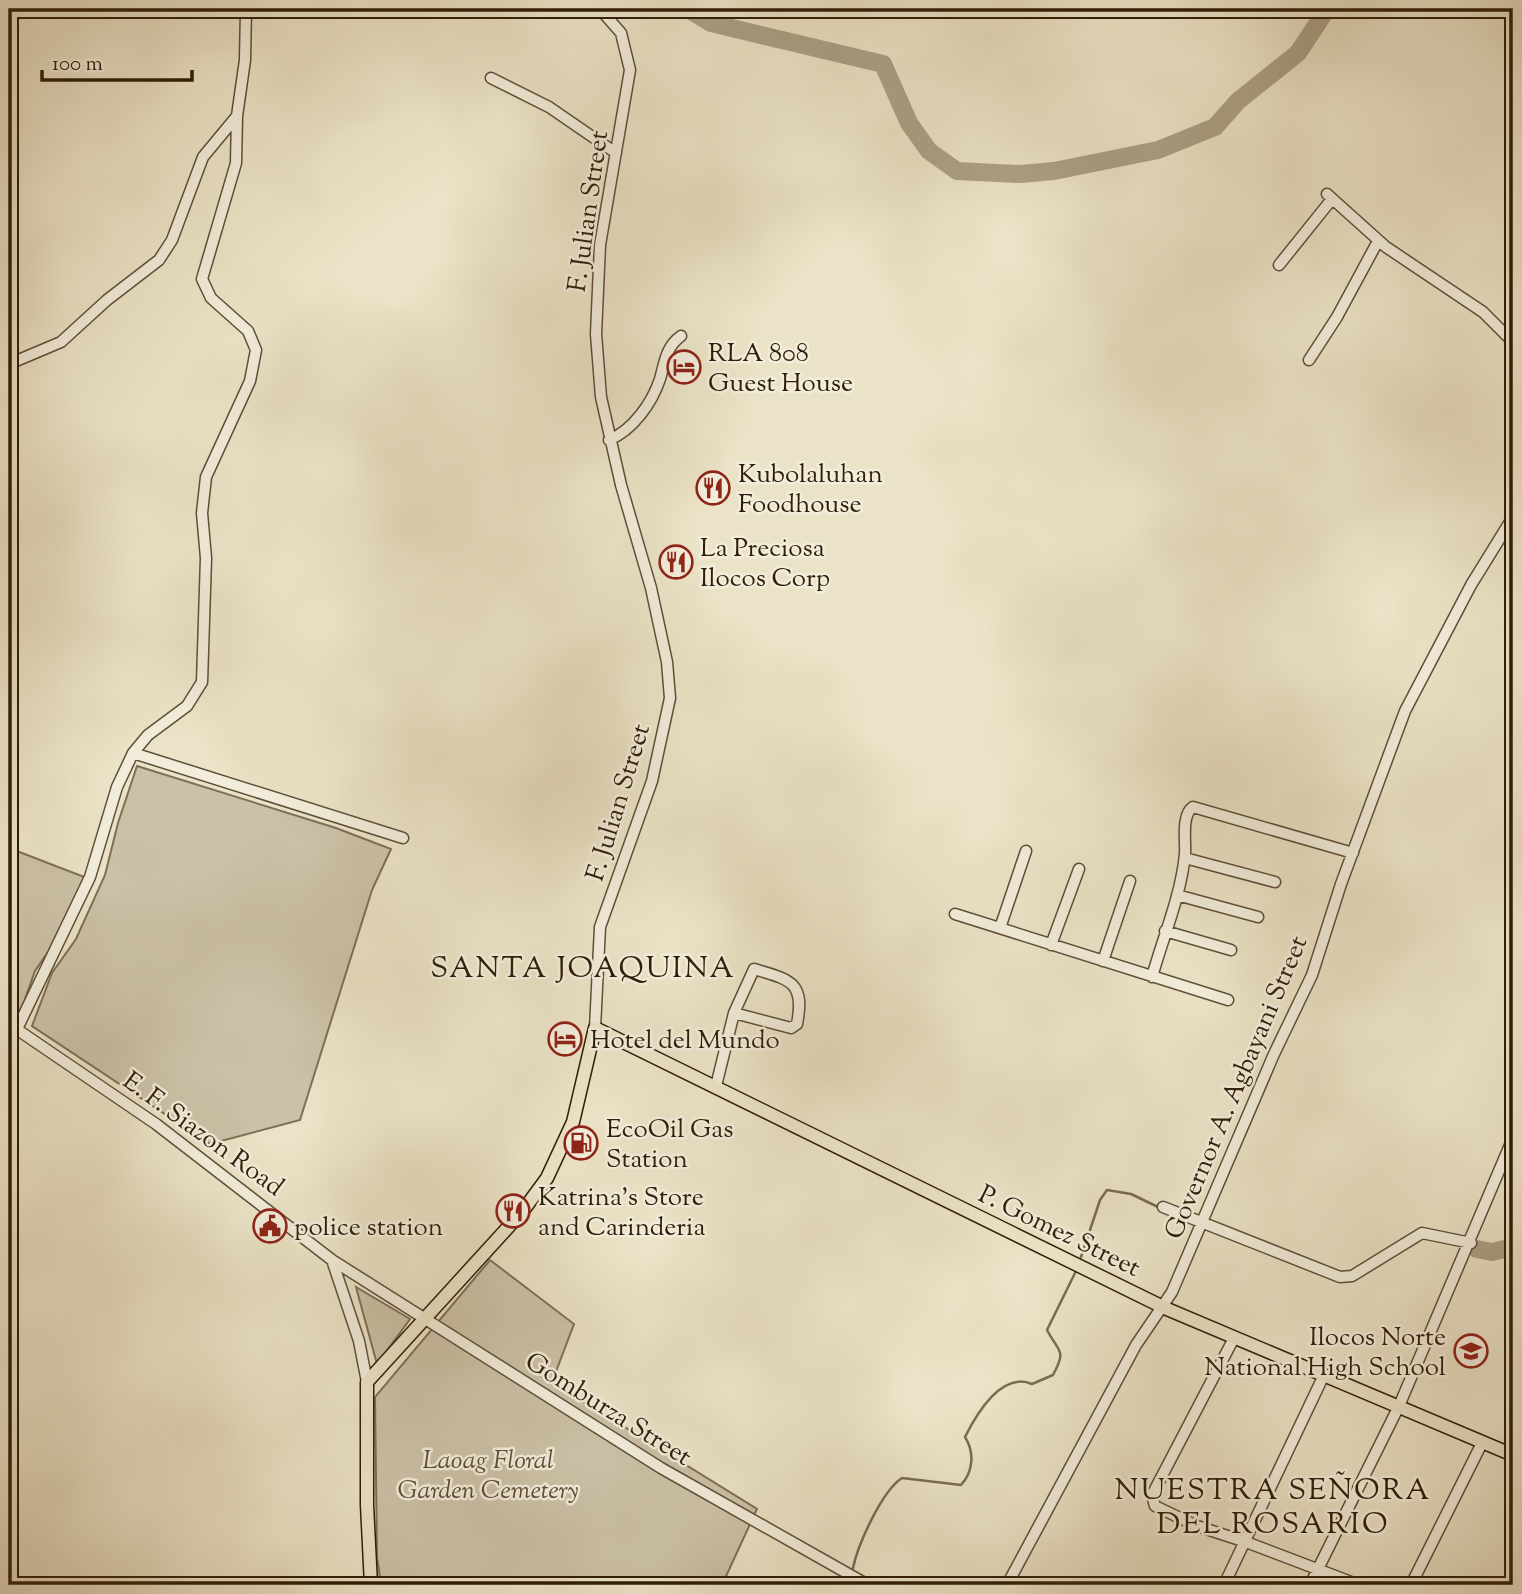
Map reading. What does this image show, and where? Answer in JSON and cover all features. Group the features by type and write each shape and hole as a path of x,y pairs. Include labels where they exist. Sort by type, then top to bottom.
{"main road":[{"name":"P. Gomez Street","path":"595,1028 1164,1307 1323,1377 1513,1455"},
{"name":"F. Julian Street","path":"367,1382 522,1212 547,1178 573,1122 595,1028"},
{"path":"367,1382 367,1505 372,1585"},
{"path":"1510,1585 1513,1577"}],"street":[{"path":"13,1026 90,877 117,787 133,753 148,735 187,706 199,690 204,669 206,558 202,513 206,477 250,380 254,365 253,337 211,298 202,279 232,180 245,60 246,9"},
{"name":"F. Julian Street","path":"595,1028 600,927 652,781 670,698 667,662 652,588 609,440 601,397 596,334 600,245 630,69 621,33 600,9"},
{"path":"491,78 549,107 616,153"},
{"path":"9,364 61,342 107,300 159,260 172,240 203,157 237,116"},
{"path":"1279,265 1329,197 1378,241 1483,312 1513,342"},
{"path":"1309,360 1337,317 1378,241"},
{"path":"609,440 626,433 646,405 659,383 670,345 681,337"},
{"name":"Governor A. Agbayani Street","path":"1007,1585 1136,1345 1164,1307 1264,1075 1312,975 1405,711 1471,586 1513,517"},
{"path":"133,753 403,838"},
{"path":"1152,977 1177,895 1185,858 1187,815 1193,807 1353,853"},
{"path":"1000,928 1026,851"},
{"path":"1185,858 1275,882"},
{"path":"1051,945 1079,869"},
{"path":"1103,961 1130,881"},
{"path":"1177,895 1258,917"},
{"path":"955,914 1228,1000"},
{"path":"1165,931 1231,950"},
{"path":"716,1086 734,1013 754,969 785,978 802,999 797,1024 791,1028 734,1013"},
{"name":"E. F. Siazon Road","path":"13,1026 156,1124 332,1260"},
{"path":"1310,1585 1399,1406 1471,1243 1513,1138"},
{"path":"1163,1207 1340,1276 1353,1276 1422,1233 1471,1243"},
{"path":"332,1260 359,1341 367,1382"},
{"name":"Gomburza Street","path":"332,1260 661,1468 868,1585"},
{"path":"1234,1338 1153,1495 1157,1510 1359,1585"},
{"path":"1224,1585 1247,1542 1323,1377"},
{"path":"1410,1585 1482,1443"}],"green space":[{"path":"137,766 336,828 391,849 372,890 300,1120 210,1144 32,1026 52,973 76,939 105,875 118,823"},
{"path":"9,848 87,878 63,930 35,971 18,1019 9,1013"},
{"name":"Laoag Floral Garden Cemetery","path":"490,1260 574,1324 552,1382 757,1509 722,1585 381,1585 377,1557 375,1397"},
{"path":"356,1287 410,1319 377,1364"}],"waterway":[{"path":"688,9 711,23 883,64 909,123 929,151 957,171 1020,174 1054,171 1158,150 1215,127 1238,101 1298,53 1327,9"},
{"path":"1081,1257 1100,1200 1107,1190 1131,1194 1158,1207"},
{"path":"1405,1249 1417,1242"},
{"path":"1477,1249 1492,1252 1513,1247"},
{"path":"853,1568 872,1519 894,1485 902,1478 961,1485 971,1462 965,1437 984,1406 1011,1383 1032,1384 1053,1375 1060,1360 1060,1351 1047,1330 1076,1271"}],"place":[{"name":"RLA 808 Guest House","path":"684,367"},
{"name":"Kubolaluhan Foodhouse","path":"713,488"},
{"name":"La Preciosa Ilocos Corp","path":"676,562"},
{"name":"Hotel del Mundo","path":"565,1039"},
{"name":"EcoOil Gas Station","path":"581,1143"},
{"name":"Katrina's Store and Carinderia","path":"513,1211"},
{"name":"police station","path":"270,1226"},
{"name":"Ilocos Norte National High School","path":"1471,1351"}],"district":[{"name":"SANTA JOAQUINA","path":"583,967"},
{"name":"NUESTRA SEÑORA DEL ROSARIO","path":"1273,1506"}]}
